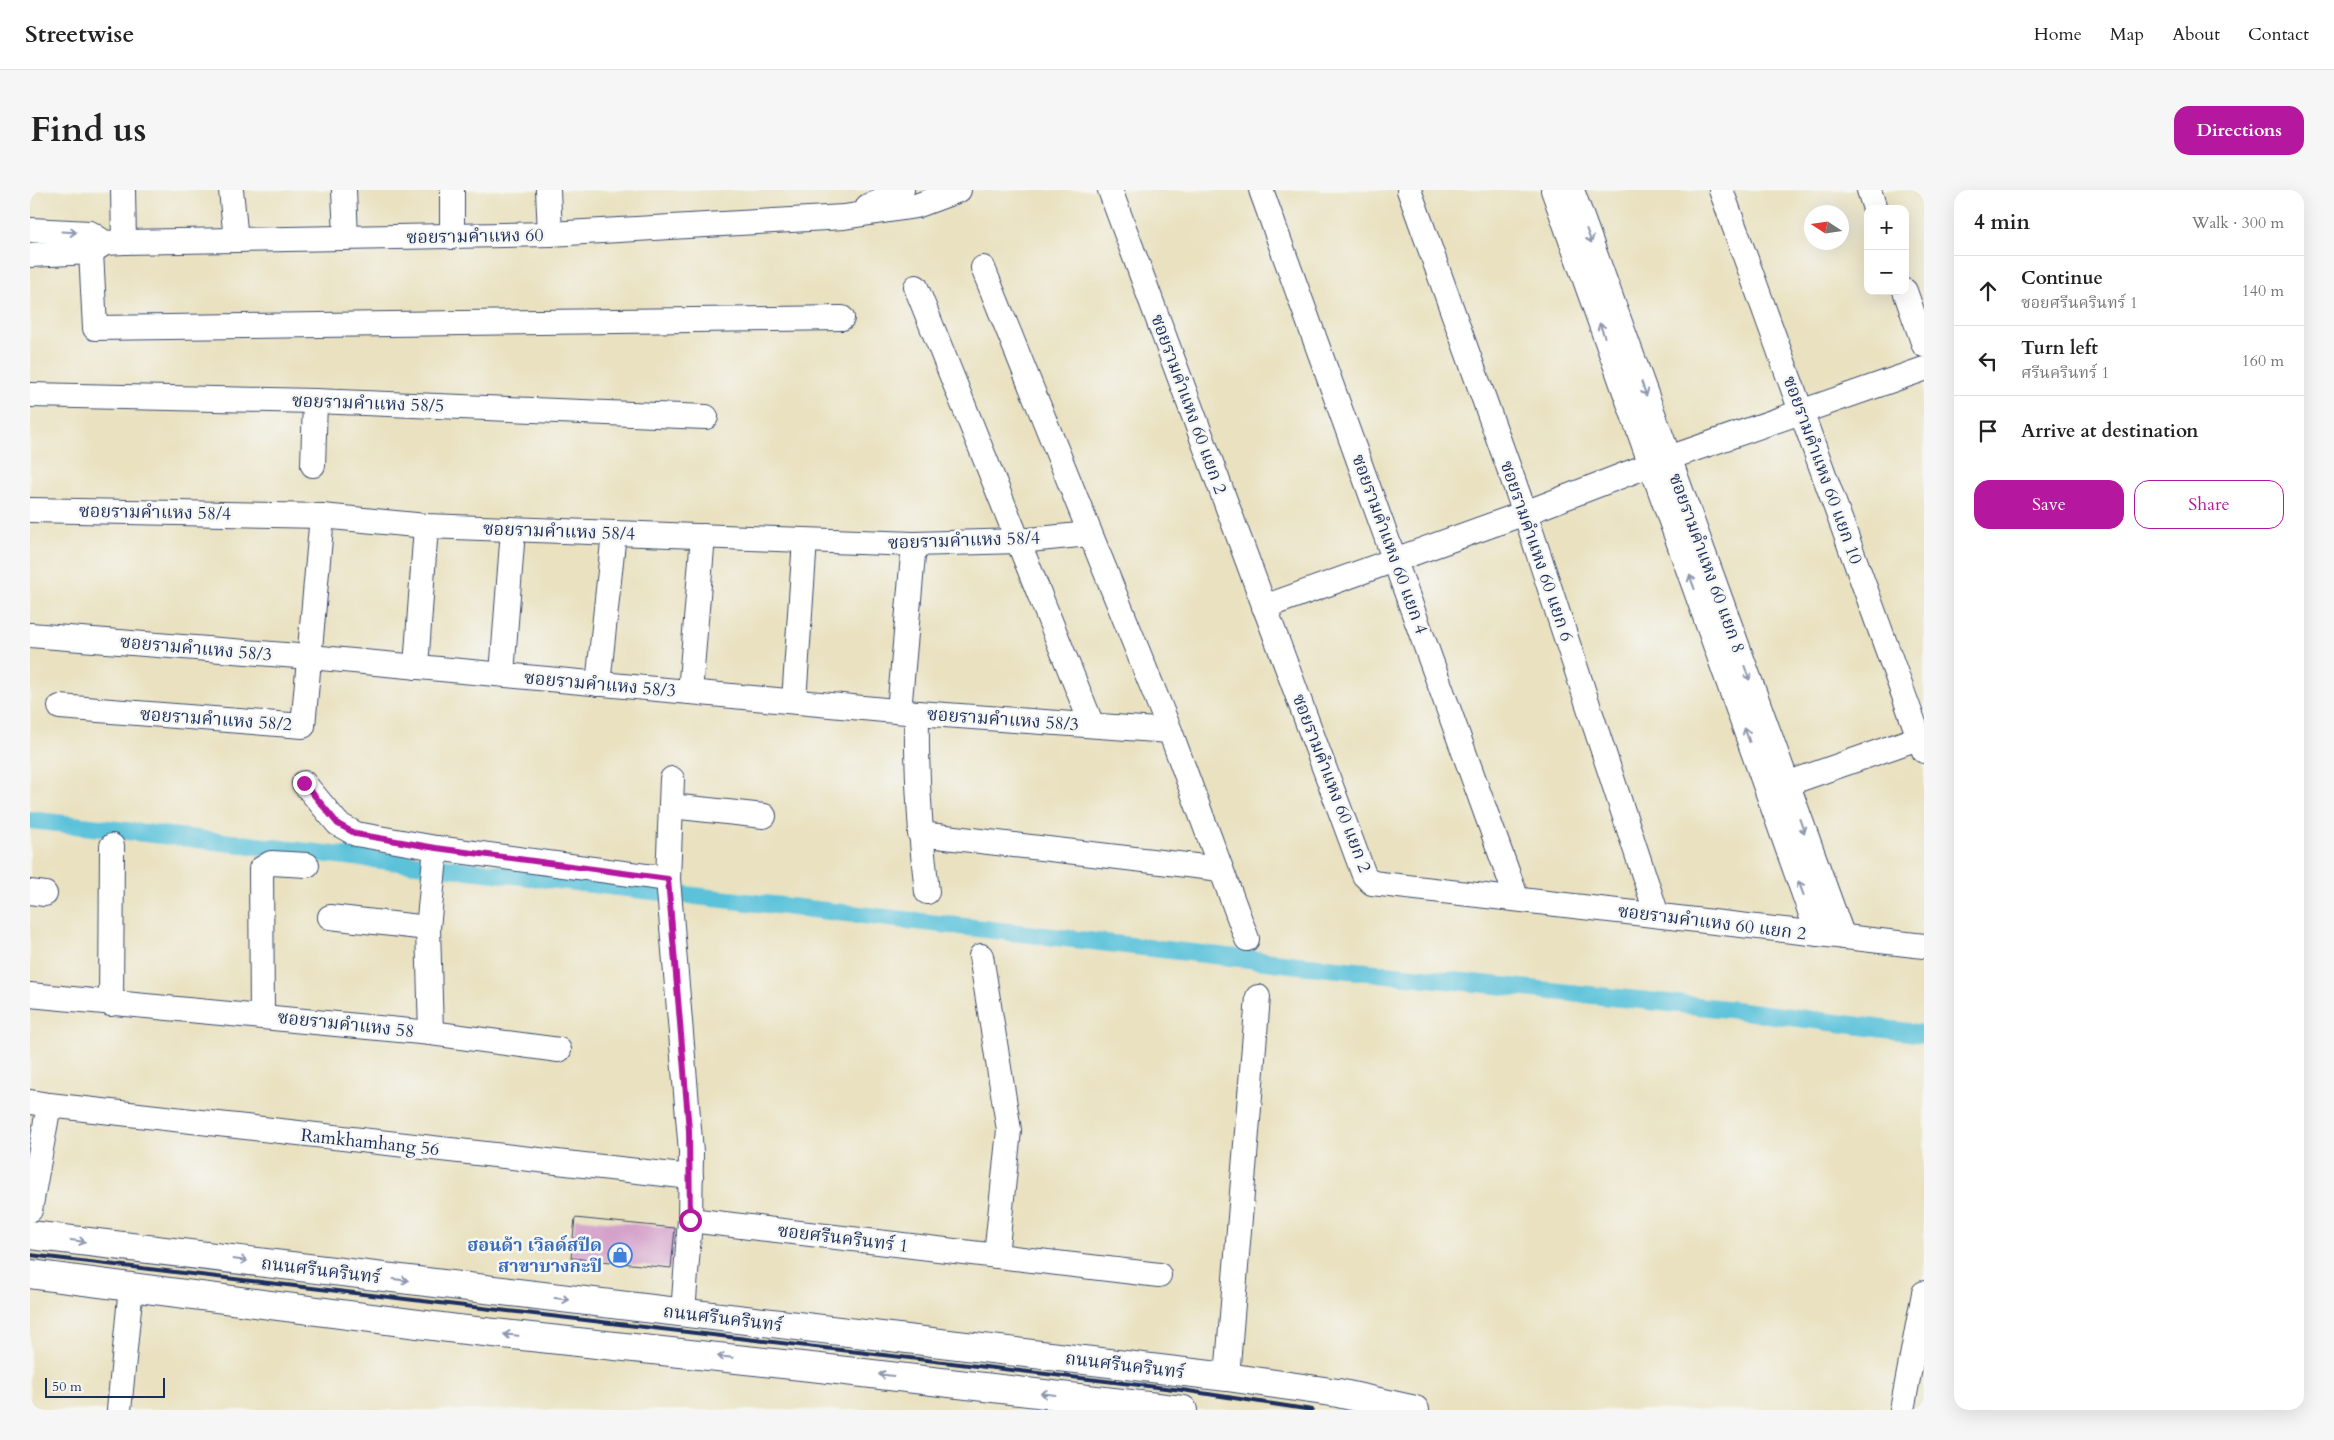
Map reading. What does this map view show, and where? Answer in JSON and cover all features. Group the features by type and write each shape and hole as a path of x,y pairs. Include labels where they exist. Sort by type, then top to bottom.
{"main road":[{"name":"ถนนศรีนครินทร์","path":"30,1235 1227,1377 1336,1401 1415,1410"},
{"path":"124,1246 125,1286"},
{"path":"30,1274 457,1329 1172,1409"}],"street":[{"path":"123,190 107,246 95,328 842,318"},
{"path":"231,190 236,240"},
{"path":"344,190 346,238"},
{"path":"452,190 452,236"},
{"path":"548,190 550,234"},
{"name":"ซอยรามคำแหง 60","path":"844,217 902,190"},
{"name":"ซอยรามคำแหง 60","path":"30,255 107,246 236,240 550,234 844,217 916,206 959,190"},
{"name":"ซอยรามคำแหง 60 แยก 2","path":"1110,190 1364,876 1372,883 1924,946"},
{"name":"ซอยรามคำแหง 60 แยก 4","path":"1261,190 1396,559 1517,900"},
{"name":"ซอยรามคำแหง 60 แยก 6","path":"1409,190 1525,513 1657,916"},
{"name":"ซอยรามคำแหง 60 แยก 8","path":"1553,190 1595,281 1777,787 1843,937"},
{"name":"ซอยรามคำแหง 60 แยก 8","path":"1572,190 1595,281"},
{"name":"ซอยรามคำแหง 60 แยก 10","path":"1721,190 1922,742"},
{"path":"1869,190 1874,205"},
{"path":"30,229 30,236"},
{"name":"ซอยรามคำแหง 60","path":"30,229 90,233 107,246"},
{"path":"983,268 1170,731 1247,938"},
{"path":"916,287 1092,725"},
{"path":"1906,295 1924,345"},
{"path":"1264,606 1525,513 1660,461 1924,370"},
{"name":"ซอยรามคำแหง 58/5","path":"30,395 315,401 706,417"},
{"path":"314,465 315,401"},
{"name":"ซอยรามคำแหง 58/4","path":"30,510 322,516 426,526 914,544 1018,541 1089,534"},
{"path":"310,657 322,516"},
{"path":"416,667 426,526"},
{"path":"502,674 513,530"},
{"path":"598,684 614,533"},
{"path":"690,692 704,536"},
{"path":"794,701 805,540"},
{"path":"914,544 908,712 916,760 920,834 927,892"},
{"name":"ซอยรามคำแหง 58/3","path":"30,635 310,657 908,712 1170,731"},
{"name":"ซอยรามคำแหง 58/2","path":"60,707 303,726 310,657"},
{"path":"1777,787 1922,742"},
{"path":"672,779 669,891 689,1130 690,1177 690,1220 683,1313"},
{"path":"304,783 345,830 368,837 669,891"},
{"name":"ซอยรามคำแหง 60 แยก 8","path":"1777,787 1818,934"},
{"path":"671,806 764,816"},
{"path":"920,834 1222,869"},
{"path":"111,1004 112,846"},
{"name":"ซอยรามคำแหง 58","path":"431,1033 428,928 436,848"},
{"name":"ซอยรามคำแหง 58","path":"262,1016 262,868 271,863 307,865"},
{"path":"330,917 428,928"},
{"path":"981,956 1009,1130 996,1256"},
{"name":"ซอยรามคำแหง 58","path":"30,996 431,1033 559,1050"},
{"path":"1227,1377 1258,997"},
{"path":"30,1210 40,1103"},
{"name":"Ramkhamhang 56","path":"40,1103 690,1177"},
{"name":"ซอยศรีนครินทร์ 1","path":"690,1220 1159,1275"},
{"path":"118,1410 125,1286"},
{"path":"1902,1410 1924,1293"}],"building":[{"path":"575,1218 675,1228 671,1268 571,1258"}],"waterway":[{"path":"30,820 1299,965 1727,1009 1924,1034"}],"railway":[{"path":"30,1255 1182,1390 1312,1410"}],"place":[{"name":"ฮอนด้า เวิลด์สปีด สาขาบางกะปิ","path":"620,1255"}],"route":[{"path":"304,783 338,824 345,830 356,834 436,848 668,879 691,1152 690,1220"}]}
